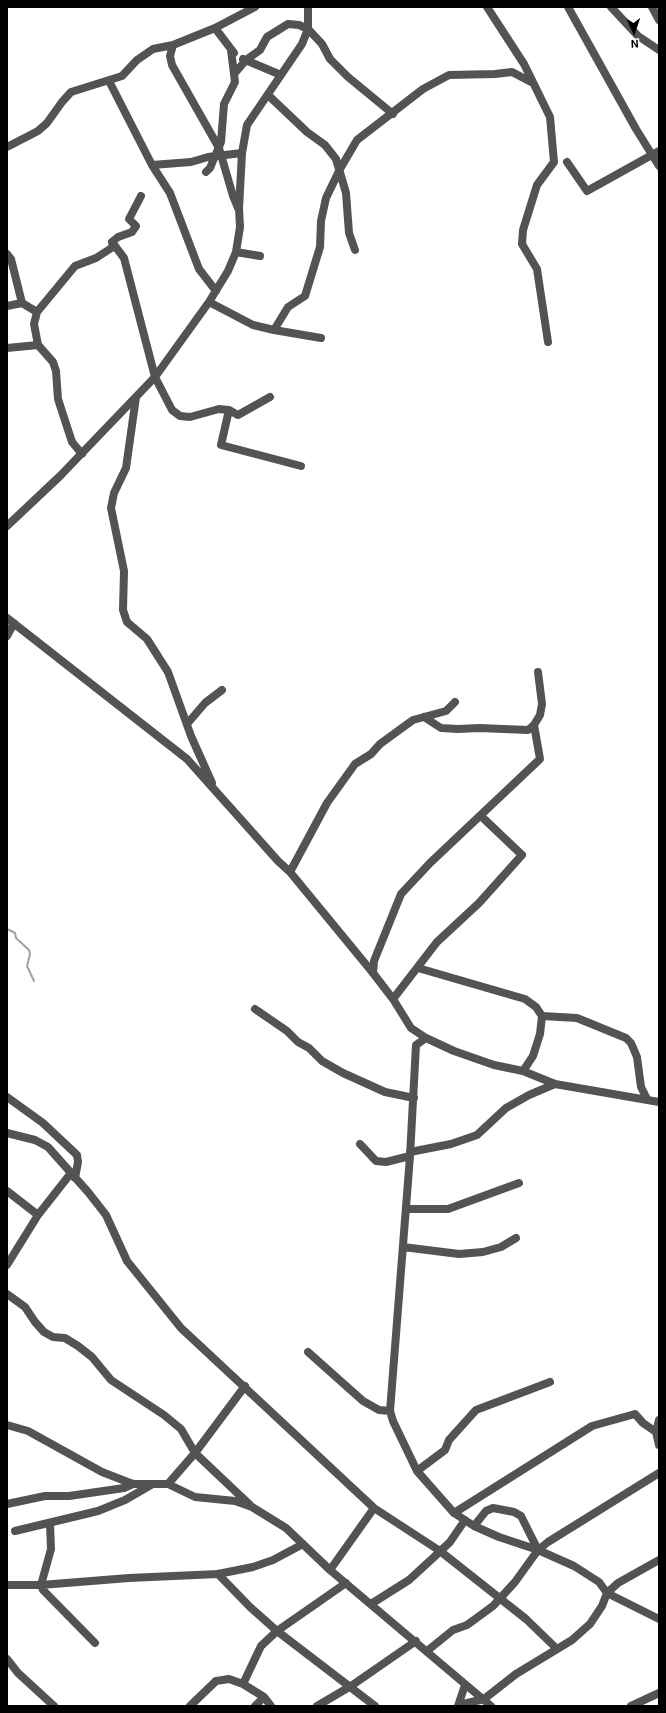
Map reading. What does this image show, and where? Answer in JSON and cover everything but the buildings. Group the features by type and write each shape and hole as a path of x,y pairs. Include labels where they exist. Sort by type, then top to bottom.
{"street":[{"path":"7,147 38,131 48,123 71,92 122,76 137,60 153,50 173,45 215,28 255,7"},
{"path":"7,526 82,454 155,377 216,291 236,252 240,227 239,208 242,153 247,125 302,44 308,29 308,7"},
{"path":"487,7 524,64 550,117 554,162 537,185 523,230 522,244 537,269 548,342"},
{"path":"568,7 636,129 656,153 659,166"},
{"path":"611,7 638,36 659,50"},
{"path":"652,7 659,20"},
{"path":"235,73 246,60 260,50 267,37 277,29 288,24 299,25 308,29 322,44 330,59 348,77 393,114"},
{"path":"215,28 237,58 246,60 281,75"},
{"path":"173,45 170,56 172,65 218,153 233,196 239,208"},
{"path":"206,172 210,168 218,153 223,130 224,104 235,82 231,50"},
{"path":"274,330 288,307 305,296 320,247 321,220 326,198 340,169 357,140 393,114 423,89 449,75 512,72 533,83"},
{"path":"109,81 152,165 170,193 199,269 216,291"},
{"path":"268,95 307,132 325,145 336,159 346,193 349,232 355,250"},
{"path":"152,165 191,162 218,153 242,153"},
{"path":"567,162 586,191 656,153"},
{"path":"112,242 132,232 136,226 129,219 141,196"},
{"path":"82,454 72,442 58,399 56,371 53,362 38,345 34,324 37,312 75,266 96,258 113,247 112,242"},
{"path":"112,242 124,258 155,377 172,410 180,416 190,417 219,409 229,410 238,415 270,397"},
{"path":"236,252 260,256"},
{"path":"7,254 10,259 22,303"},
{"path":"209,302 253,324 274,330 321,338"},
{"path":"7,306 22,303 37,312"},
{"path":"7,348 38,345"},
{"path":"136,397 126,468 114,493 111,508 124,571 123,610 127,622 147,639 168,672 213,788"},
{"path":"229,410 221,445 301,466"},
{"path":"7,618 186,759 278,861 290,872 373,973 393,999 411,1028 416,1045 414,1098 390,1411 392,1421 417,1471 454,1513 474,1526 499,1537 538,1550 574,1566 598,1582 607,1593 659,1619"},
{"path":"7,636 14,623"},
{"path":"424,718 441,728 458,730 479,728 528,730 534,725 540,715 542,704 538,672"},
{"path":"187,724 205,703 222,690"},
{"path":"290,872 327,803 355,764 371,754 380,744 413,720 446,711 455,702"},
{"path":"373,973 374,961 401,894 430,862 481,816 540,759 534,725"},
{"path":"393,999 437,942 479,903 522,855 481,816"},
{"path":"418,968 525,998 536,1007 542,1016 540,1034 533,1056 523,1072"},
{"path":"255,1009 287,1031 298,1042 309,1048 322,1061 342,1073 385,1092 414,1098"},
{"path":"542,1016 577,1018 626,1038 631,1043 637,1057 641,1087 647,1099"},
{"path":"411,1028 426,1038 494,1065 523,1072 555,1084 659,1102"},
{"path":"416,1045 426,1038"},
{"path":"360,1144 376,1161 386,1162 410,1154 451,1144 477,1135 506,1108 529,1095 555,1084"},
{"path":"7,1097 43,1123 77,1155 78,1162 73,1175 38,1215 7,1265"},
{"path":"7,1133 36,1140 48,1147 73,1175 106,1215 128,1261 181,1328 245,1386 374,1508 440,1551 476,1581 526,1619 557,1649"},
{"path":"406,1209 448,1209 519,1184"},
{"path":"7,1191 38,1215"},
{"path":"403,1247 467,1254 483,1252 501,1246 516,1238"},
{"path":"7,1294 25,1307 44,1332 53,1337 65,1338 78,1346 92,1357 111,1380 164,1415 180,1429 195,1453 252,1507 286,1528 330,1570 491,1706"},
{"path":"308,1352 363,1401 379,1410 390,1411"},
{"path":"417,1471 445,1450 449,1440 476,1410 550,1382"},
{"path":"168,1484 195,1453 245,1386"},
{"path":"454,1513 592,1426 635,1414 643,1423 656,1432"},
{"path":"659,1420 656,1432 659,1445"},
{"path":"7,1425 28,1431 102,1472 133,1484 168,1484 194,1497 235,1501 252,1507"},
{"path":"427,1651 453,1630 467,1625 500,1598 515,1582 538,1550 548,1542 659,1473"},
{"path":"7,1504 45,1496 69,1496 124,1488 133,1484"},
{"path":"15,1531 38,1524 50,1524 98,1511 125,1500 151,1485"},
{"path":"330,1570 374,1508"},
{"path":"474,1526 486,1511 493,1508 514,1512 521,1516 538,1550"},
{"path":"372,1604 409,1580 450,1542 465,1520"},
{"path":"50,1524 51,1549 41,1585 44,1590 95,1643"},
{"path":"7,1585 41,1585 129,1578 218,1574 252,1567 273,1560 303,1544"},
{"path":"459,1705 484,1699 516,1674 572,1640 590,1624 602,1606 607,1593 618,1583 659,1560"},
{"path":"218,1574 250,1607 277,1631 351,1686 375,1706"},
{"path":"243,1684 261,1646 277,1631 346,1583"},
{"path":"317,1706 351,1686 416,1642"},
{"path":"7,1659 18,1673 54,1706"},
{"path":"190,1706 216,1680 228,1679 243,1684 264,1697 271,1706"},
{"path":"459,1705 465,1685"},
{"path":"631,1706 659,1693"},
{"path":"255,1706 264,1697"}],"waterway":[{"path":"7,929 15,933 16,938 29,950 30,954 27,966 34,981"}]}
